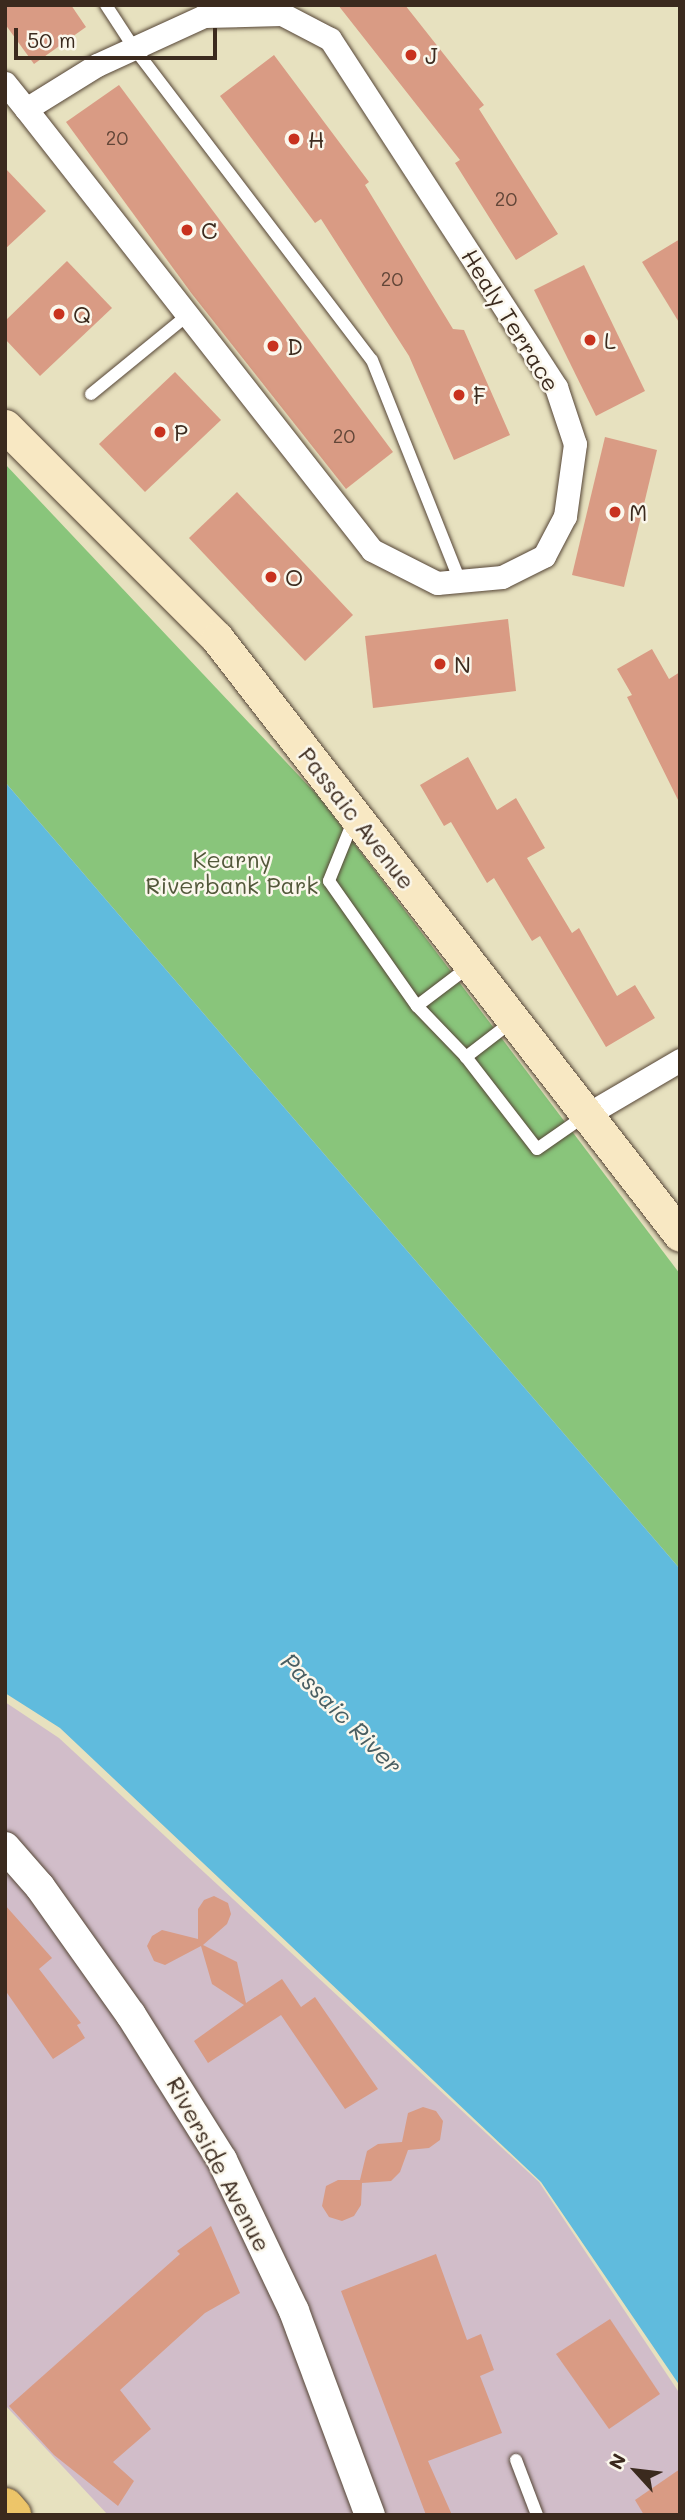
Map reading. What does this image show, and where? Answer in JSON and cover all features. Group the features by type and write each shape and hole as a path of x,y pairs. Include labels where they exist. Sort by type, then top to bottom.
{"main road":[{"name":"Passaic Avenue","path":"5,426 217,638 680,1235"}],"street":[{"name":"Healy Terrace","path":"282,14 330,38 556,387 575,444 565,516 544,556 502,577 437,583 372,550 13,98 134,48 204,16 282,14"},
{"path":"588,1114 680,1060"},
{"name":"Riverside Avenue","path":"5,1847 40,1887 131,2015 222,2160 294,2311 370,2515"}],"lane":[{"path":"106,5 134,48 372,360 460,581"},
{"path":"92,394 188,315"},
{"path":"355,816 329,881 417,1006 466,1057 537,1149 588,1114"},
{"path":"417,1006 471,964"},
{"path":"466,1057 514,1020"},
{"path":"516,2460 537,2515"}],"shaded area":[{"path":"5,1702 59,1738 539,2182 680,2394 680,2515 108,2515 5,2405"}],"green space":[{"name":"Kearny Riverbank Park","path":"5,464 319,797 680,1274 680,1569 5,782"}],"water":[{"name":"Passaic River","path":"5,782 680,1569 680,2386 541,2182 60,1728 5,1693"}],"building":[{"path":"5,5 71,5 86,27 34,64 5,24"},
{"path":"338,5 405,5 484,105 479,109 558,234 516,260 455,163 460,160"},
{"path":"274,55 369,182 365,185 453,329 464,330 510,435 454,460 409,356 321,219 315,223 220,96"},
{"path":"119,85 393,452 346,489 192,294 66,122"},
{"path":"5,168 46,211 5,249"},
{"path":"680,239 680,324 642,262"},
{"name":"Q","path":"67,261 112,308 40,376 5,339 5,321"},
{"name":"L","path":"584,265 645,391 596,416 534,290"},
{"name":"P","path":"175,372 221,420 145,492 99,444"},
{"name":"M","path":"605,437 657,450 624,587 572,575"},
{"name":"O","path":"237,492 353,615 305,661 189,538"},
{"name":"N","path":"508,619 516,691 373,708 365,636"},
{"path":"652,649 669,679 680,672 680,804 627,697 632,695 617,669"},
{"path":"468,757 497,810 516,798 545,848 527,858 572,933 579,928 617,996 635,985 655,1018 606,1047 540,936 532,941 494,878 487,883 451,822 444,826 420,785"},
{"path":"214,1896 228,1903 231,1914 227,1924 203,1945 237,1962 246,2003 282,1979 301,2007 315,1997 378,2089 345,2109 281,2015 208,2063 194,2041 244,2005 212,1984 201,1946 165,1965 154,1961 147,1946 152,1936 162,1930 198,1939 198,1909 204,1900"},
{"path":"5,1905 52,1958 39,1969 81,2023 77,2025 85,2038 53,2059 5,1990"},
{"path":"423,2107 436,2111 443,2121 440,2140 429,2148 408,2150 400,2172 391,2181 362,2183 361,2205 354,2216 342,2221 329,2217 322,2206 326,2186 338,2180 360,2180 367,2151 378,2144 402,2142 408,2113"},
{"path":"211,2226 240,2293 205,2313 120,2390 151,2429 113,2462 134,2481 118,2506 54,2455 9,2406 180,2254 177,2251"},
{"path":"436,2254 467,2340 481,2334 494,2370 480,2376 502,2433 428,2461 452,2515 426,2515 341,2291"},
{"path":"610,2319 660,2394 609,2429 556,2354"},
{"path":"680,2469 680,2515 644,2515 635,2500"}],"place":[{"name":"J","path":"411,55"},
{"name":"H","path":"294,139"},
{"name":"C","path":"187,230"},
{"name":"Q","path":"59,314"},
{"name":"L","path":"590,340"},
{"name":"D","path":"273,346"},
{"name":"F","path":"459,395"},
{"name":"P","path":"160,432"},
{"name":"M","path":"615,512"},
{"name":"O","path":"271,577"},
{"name":"N","path":"440,664"}]}
